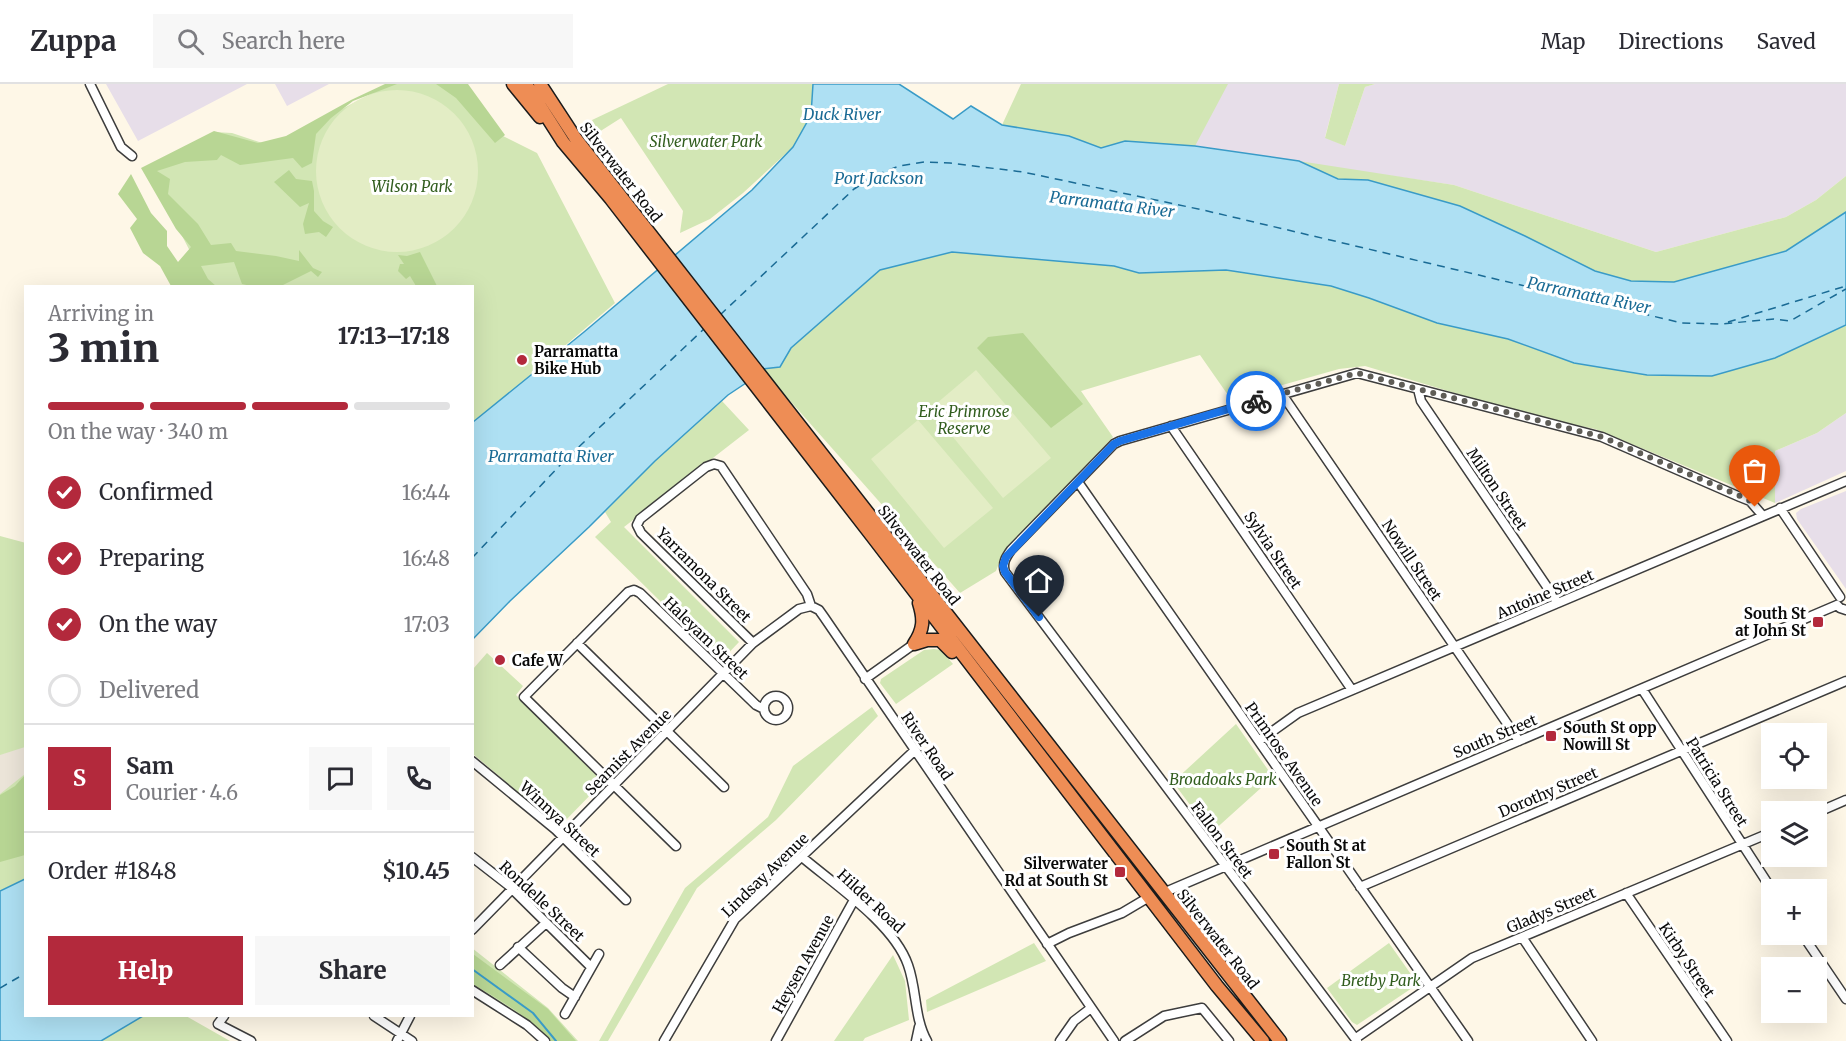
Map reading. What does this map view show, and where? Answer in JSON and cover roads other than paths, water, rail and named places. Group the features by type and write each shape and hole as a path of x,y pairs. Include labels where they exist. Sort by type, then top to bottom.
{"highway":[{"path":"513,84 527,103 563,142"},
{"name":"Silverwater Road","path":"526,84 563,142 775,404 1280,1041"},
{"name":"Silverwater Road","path":"540,84 576,139 999,703 1227,999 1263,1041"},
{"path":"914,644 921,634 923,621 916,593"},
{"path":"914,644 933,639 945,644 991,700 999,703"},
{"path":"1227,999 1233,1014 1255,1041"},
{"path":"1263,1019 1286,1041"}],"street":[{"path":"90,84 121,147 132,156"},
{"path":"1078,482 1114,444 1120,441 1353,373 1615,441 1750,501 1763,516"},
{"name":"Milton Street","path":"1418,389 1421,401 1558,603"},
{"name":"Nowill Street","path":"1282,394 1519,741"},
{"name":"Sylvia Street","path":"1171,426 1352,690"},
{"name":"River Road","path":"637,525 640,519 706,467 714,464 721,466 807,594 811,606 822,614 1114,1041"},
{"name":"Antoine Street","path":"1259,741 1298,713 1846,481"},
{"name":"Fallon Street","path":"1078,482 1011,550 1003,566 1005,572 1357,1040"},
{"name":"Primrose Avenue","path":"1078,482 1468,1041"},
{"path":"1780,508 1841,599 1840,608 1846,610"},
{"name":"Yarramona Street","path":"637,525 641,532 753,643"},
{"name":"Haleyam Street","path":"577,643 628,592 634,590 640,593 756,705 764,709"},
{"name":"South Street","path":"1163,893 1642,688 1841,599"},
{"name":"Seamist Avenue","path":"474,928 753,643 799,609 811,606"},
{"path":"676,846 524,697 577,643 724,787"},
{"path":"866,679 914,644"},
{"name":"Dorothy Street","path":"1360,887 1846,681"},
{"name":"Patricia Street","path":"1642,688 1765,879"},
{"name":"Lindsay Avenue","path":"664,1041 735,919 914,751"},
{"name":"Winnya Street","path":"474,763 563,837 626,900"},
{"path":"1827,809 1846,801"},
{"name":"Gladys Street","path":"1357,1040 1472,958 1761,836"},
{"name":"Hilder Road","path":"802,857 887,931 903,954 913,979 920,1027 927,1041"},
{"name":"Rondelle Street","path":"474,859 512,890 591,967"},
{"name":"Kirby Street","path":"1626,893 1726,1041"},
{"path":"1047,944 1122,913 1149,897"},
{"name":"Heysen Avenue","path":"776,1041 854,900"},
{"path":"500,965 546,923"},
{"path":"1522,937 1592,1041"},
{"path":"1809,945 1846,999"},
{"path":"518,947 562,988 575,997"},
{"path":"565,1014 599,954"},
{"path":"474,991 527,1025 545,1041"},
{"path":"1060,1041 1074,1021 1091,1008"},
{"path":"1125,1041 1164,1016 1202,1008 1229,1041"},
{"path":"223,1017 218,1024 251,1041"},
{"path":"375,1017 399,1038 412,1041"},
{"path":"399,1038 410,1017"},
{"path":"916,1041 920,1027"}],"water":[{"name":"Port Jackson","path":"813,84 899,84 953,119 971,106 1002,125 1069,136 1101,148 1125,141 1195,146 1299,161 1338,179 1368,180 1460,206 1595,271 1631,281 1674,282 1786,251 1846,212 1846,325 1775,358 1712,376 1647,375 1574,363 1508,339 1437,323 1331,286 1226,270 1139,273 1114,266 952,252 880,270 791,348 780,367 762,369 755,377 728,395 655,461 474,638 474,421 752,190 793,147 811,115"},
{"path":"24,879 24,1017 141,1017 101,1041 0,1041 0,891"}],"waterway":[{"path":"474,970 533,1013 556,1041"}],"place":[{"name":"Parramatta Bike Hub","path":"522,360"},
{"name":"South St at John St","path":"1818,622"},
{"name":"Cafe W","path":"500,660"},
{"name":"South St opp Nowill St","path":"1551,736"},
{"name":"South St at Fallon St","path":"1274,854"},
{"name":"Silverwater Rd at South St","path":"1120,872"}],"water label":[{"name":"Duck River","path":"842,114"},
{"name":"Parramatta River","path":"1112,204"},
{"name":"Parramatta River","path":"1589,295"},
{"name":"Parramatta River","path":"551,456"}],"park label":[{"name":"Silverwater Park","path":"706,141"},
{"name":"Wilson Park","path":"412,186"},
{"name":"Eric Primrose Reserve","path":"964,420"},
{"name":"Broadoaks Park","path":"1223,779"},
{"name":"Bretby Park","path":"1381,980"}]}
